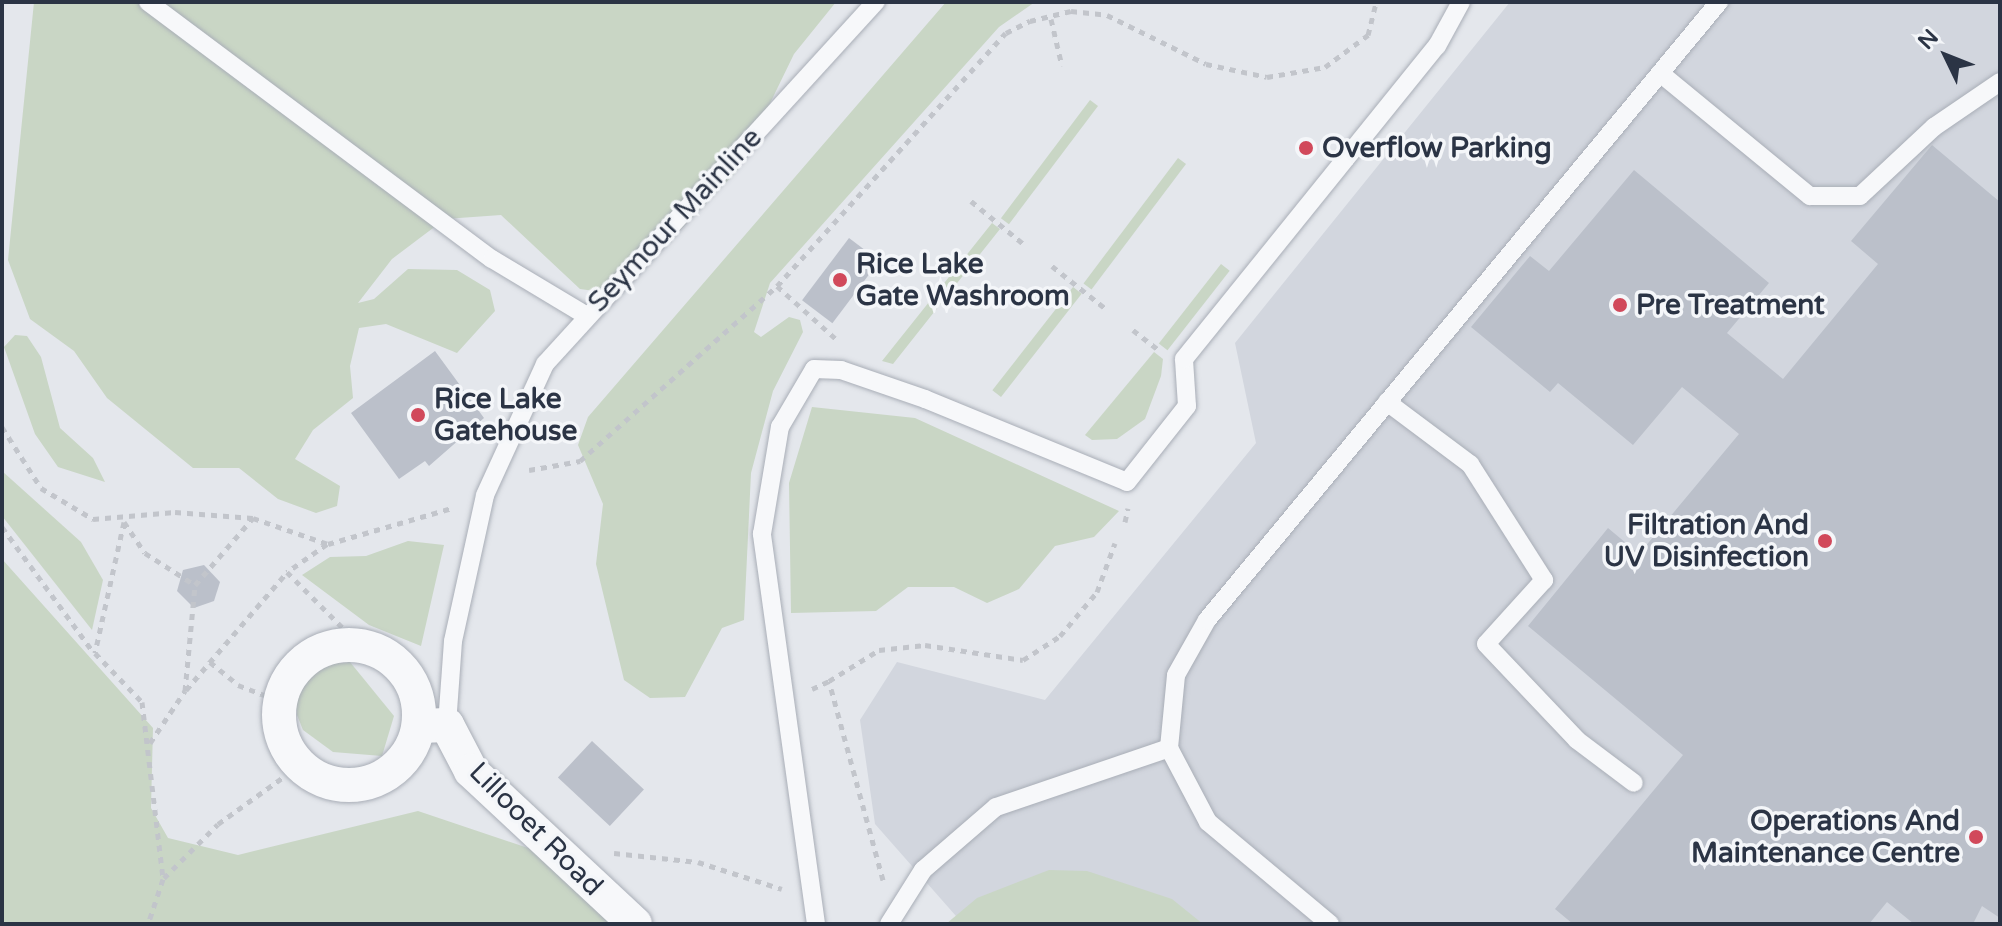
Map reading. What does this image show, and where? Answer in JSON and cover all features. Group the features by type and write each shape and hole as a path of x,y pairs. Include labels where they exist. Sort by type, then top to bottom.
{"street":[{"path":"328,646 362,647 407,675 434,726 400,769 368,783 329,777 303,763 276,732 277,700 307,655 328,646"},
{"name":"Lillooet Road","path":"434,726 471,771 635,924"}],"lane":[{"path":"148,2 492,259 587,316"},
{"name":"Seymour Mainline","path":"434,726 485,495 545,364 876,2"},
{"path":"815,916 762,534 780,427 814,369 841,370 925,399 1127,482 1187,406 1184,359 1437,46 1461,2"},
{"path":"1330,924 1208,822 1169,748 1176,675 1207,620 1719,2"},
{"path":"1660,73 1810,196 1860,196 1934,127 2000,82"},
{"path":"1387,402 1470,464 1544,580 1486,644 1577,740 1634,783"},
{"path":"889,924 923,870 996,807 1169,748"}],"path":[{"path":"150,744 185,691 287,572 328,544 400,528 485,495 536,467 580,461 777,286 1006,33 1071,11 1107,15 1206,64 1267,77 1325,67 1368,35 1376,2"},
{"path":"1051,19 1062,66"},
{"path":"971,201 1026,246"},
{"path":"1052,266 1106,309"},
{"path":"777,286 836,339"},
{"path":"1133,330 1165,356"},
{"path":"2,427 41,488 93,519 124,522 175,512 253,518 328,544"},
{"path":"185,691 195,585 253,518"},
{"path":"124,522 145,553 195,585"},
{"path":"95,653 124,522"},
{"path":"2,527 95,653 142,702 150,744 148,786 163,879"},
{"path":"882,898 829,681 879,650 925,645 1023,660 1060,636 1097,592 1115,543"},
{"path":"287,572 362,647"},
{"path":"210,662 238,685 277,700"},
{"path":"148,924 163,879 218,824 303,763"},
{"path":"606,851 766,880 815,916"}],"shaded area":[{"path":"1510,2 2000,2 2000,924 963,924 875,824 860,720 897,662 1045,700 1256,443 1235,343"}],"green space":[{"path":"34,2 836,2 794,54 737,171 633,279 609,293 580,289 501,215 445,219 392,259 358,303 374,299 408,269 457,270 490,290 495,311 457,353 386,324 359,328 350,366 353,398 313,430 295,459 340,486 337,506 316,513 278,499 239,468 193,468 107,398 74,351 30,319 8,260"},
{"path":"946,2 1035,2 999,27 770,283 754,332 761,337 789,317 800,320 803,332 773,391 751,473 744,620 722,628 685,697 650,698 624,680 596,564 603,504 578,445 588,417"},
{"path":"1090,100 1098,106 1009,224 1001,218"},
{"path":"1178,158 1186,164 1092,289 1084,283"},
{"path":"992,223 1000,229 893,364 882,361"},
{"path":"1221,264 1230,271 1167,350 1159,344"},
{"path":"1073,287 1082,294 1001,397 992,390"},
{"path":"15,335 27,336 41,357 60,428 93,458 105,482 58,467 35,434 4,347"},
{"path":"1154,352 1163,359 1161,376 1145,419 1117,439 1092,440 1085,435"},
{"path":"812,407 915,418 1119,511 1094,537 1055,546 1019,589 987,603 954,587 908,587 876,611 791,613 789,483"},
{"path":"2,471 81,542 103,580 92,630 2,516"},
{"path":"408,541 444,545 421,646 369,625 302,575 330,557 366,556"},
{"path":"2,559 153,728 151,808 168,838 238,855 418,811 531,849 618,924 2,924"},
{"path":"350,662 394,716 382,756 333,752 303,730 297,715 294,695 304,678 321,664"},
{"path":"1049,870 1087,871 1172,899 1203,924 946,924 977,898"}],"building":[{"name":"Filtration And UV Disinfection","path":"1932,145 2000,202 2000,918 1982,906 1973,924 1914,924 1887,902 1869,924 1573,924 1555,909 1683,755 1528,626 1608,528 1639,554 1739,434 1682,387 1633,445 1558,383 1550,392 1471,327 1530,256 1549,271 1634,170 1769,283 1727,333 1783,379 1878,264 1851,241"},
{"name":"Rice Lake Gate Washroom","path":"849,238 879,261 832,323 802,300"},
{"name":"Rice Lake Gatehouse","path":"435,351 484,418 429,466 425,461 399,479 351,413"},
{"path":"204,565 220,582 214,601 194,608 177,591 183,570"},
{"path":"592,741 644,789 610,826 558,778"}],"place":[{"name":"Overflow Parking","path":"1306,148"},
{"name":"Rice Lake Gate Washroom","path":"840,280"},
{"name":"Pre Treatment","path":"1620,305"},
{"name":"Rice Lake Gatehouse","path":"418,415"},
{"name":"Filtration And UV Disinfection","path":"1825,541"},
{"name":"Operations And Maintenance Centre","path":"1976,837"}]}
